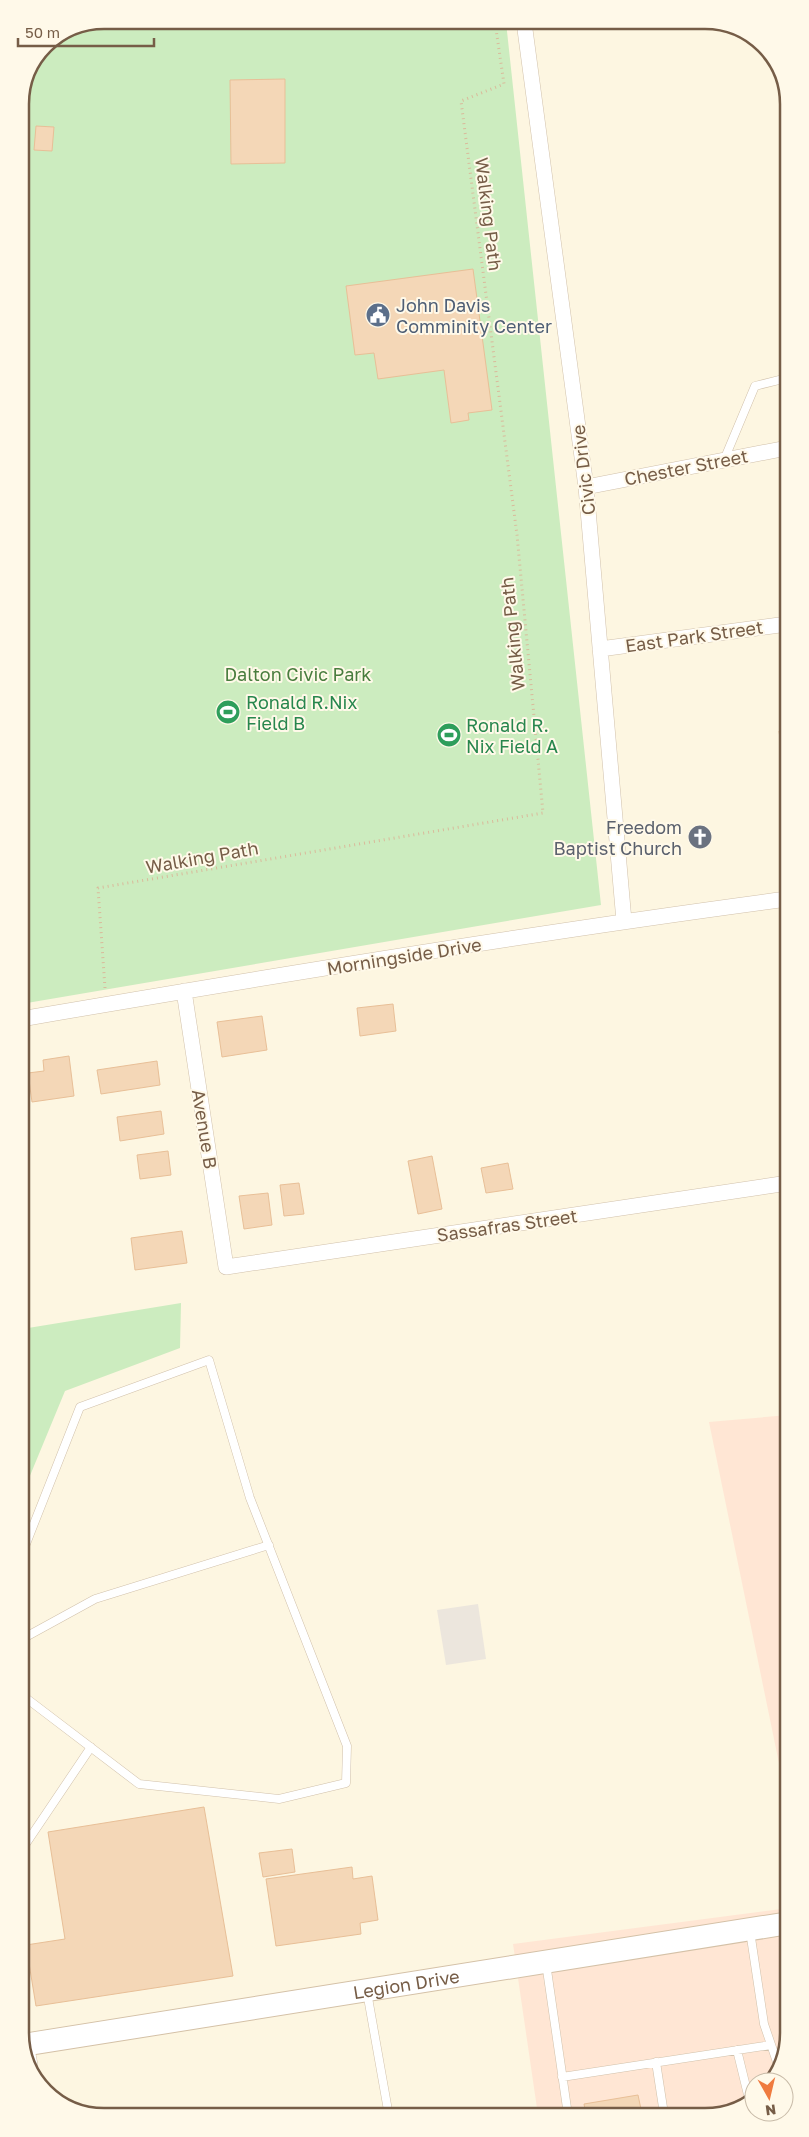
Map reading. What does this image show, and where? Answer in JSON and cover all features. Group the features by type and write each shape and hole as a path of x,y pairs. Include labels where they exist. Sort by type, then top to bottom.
{"street":[{"name":"Civic Drive","path":"525,29 586,487 624,921"},
{"name":"Chester Street","path":"586,487 780,449"},
{"name":"East Park Street","path":"600,649 780,625"},
{"name":"Morningside Drive","path":"29,1018 184,991 624,921 780,900"},
{"name":"Avenue B","path":"184,991 226,1267"},
{"name":"Sassafras Street","path":"226,1267 780,1184"},
{"name":"Legion Drive","path":"30,2050 367,1990 780,1924"}],"lane":[{"path":"724,461 755,386 780,380"},
{"path":"29,1536 80,1407 209,1360 250,1498 347,1746 346,1783 279,1798 139,1784 29,1700"},
{"path":"29,1635 95,1599 269,1545"},
{"path":"29,1839 91,1747"},
{"path":"749,1929 764,2024 776,2058"},
{"path":"545,1961 567,2108"},
{"path":"367,1990 388,2108"},
{"path":"562,2077 772,2045"},
{"path":"737,2050 744,2079"},
{"path":"656,2062 663,2108"}],"path":[{"name":"Walking Path","path":"105,995 98,888 544,813 516,535 461,101 504,84 496,29"}],"shaded area":[{"path":"780,1416 780,1768 709,1422"},
{"path":"478,1604 486,1659 446,1665 437,1610"},
{"path":"780,1909 779,2048 769,2072 744,2072 744,2098 734,2103 715,2108 537,2108 513,1944"}],"green space":[{"name":"Dalton Civic Park","path":"104,29 507,29 601,905 29,1003 29,99 31,84 41,62 62,41 75,34 89,30"},
{"path":"181,1303 180,1348 65,1391 29,1478 29,1328"}],"building":[{"path":"285,79 285,163 231,164 230,80"},
{"path":"36,126 54,127 52,151 34,150"},
{"path":"473,269 492,410 468,413 469,420 451,423 444,370 378,379 374,353 355,355 346,286"},
{"path":"393,1004 396,1031 360,1036 357,1008"},
{"path":"262,1016 267,1050 222,1057 217,1022"},
{"path":"69,1056 74,1096 32,1102 29,1073 44,1071 43,1060"},
{"path":"157,1061 160,1085 101,1094 97,1070"},
{"path":"161,1111 164,1134 120,1141 117,1117"},
{"path":"168,1151 171,1175 140,1179 137,1155"},
{"path":"432,1156 442,1209 418,1214 408,1161"},
{"path":"508,1163 513,1189 486,1193 481,1168"},
{"path":"299,1183 304,1214 284,1216 280,1185"},
{"path":"268,1193 272,1225 244,1229 239,1196"},
{"path":"182,1231 187,1263 135,1270 131,1238"},
{"path":"204,1807 233,1976 36,2006 29,1963 29,1945 65,1939 48,1832"},
{"path":"292,1849 295,1872 263,1877 259,1853"},
{"path":"352,1867 353,1879 372,1876 378,1920 360,1923 361,1934 276,1946 266,1879"},
{"path":"638,2095 641,2108 585,2108 584,2104"}],"place":[{"name":"John Davis Comminity Center","path":"378,315"},
{"name":"Ronald R.Nix Field B","path":"228,712"},
{"name":"Ronald R. Nix Field A","path":"449,735"},
{"name":"Freedom Baptist Church","path":"700,837"}]}
